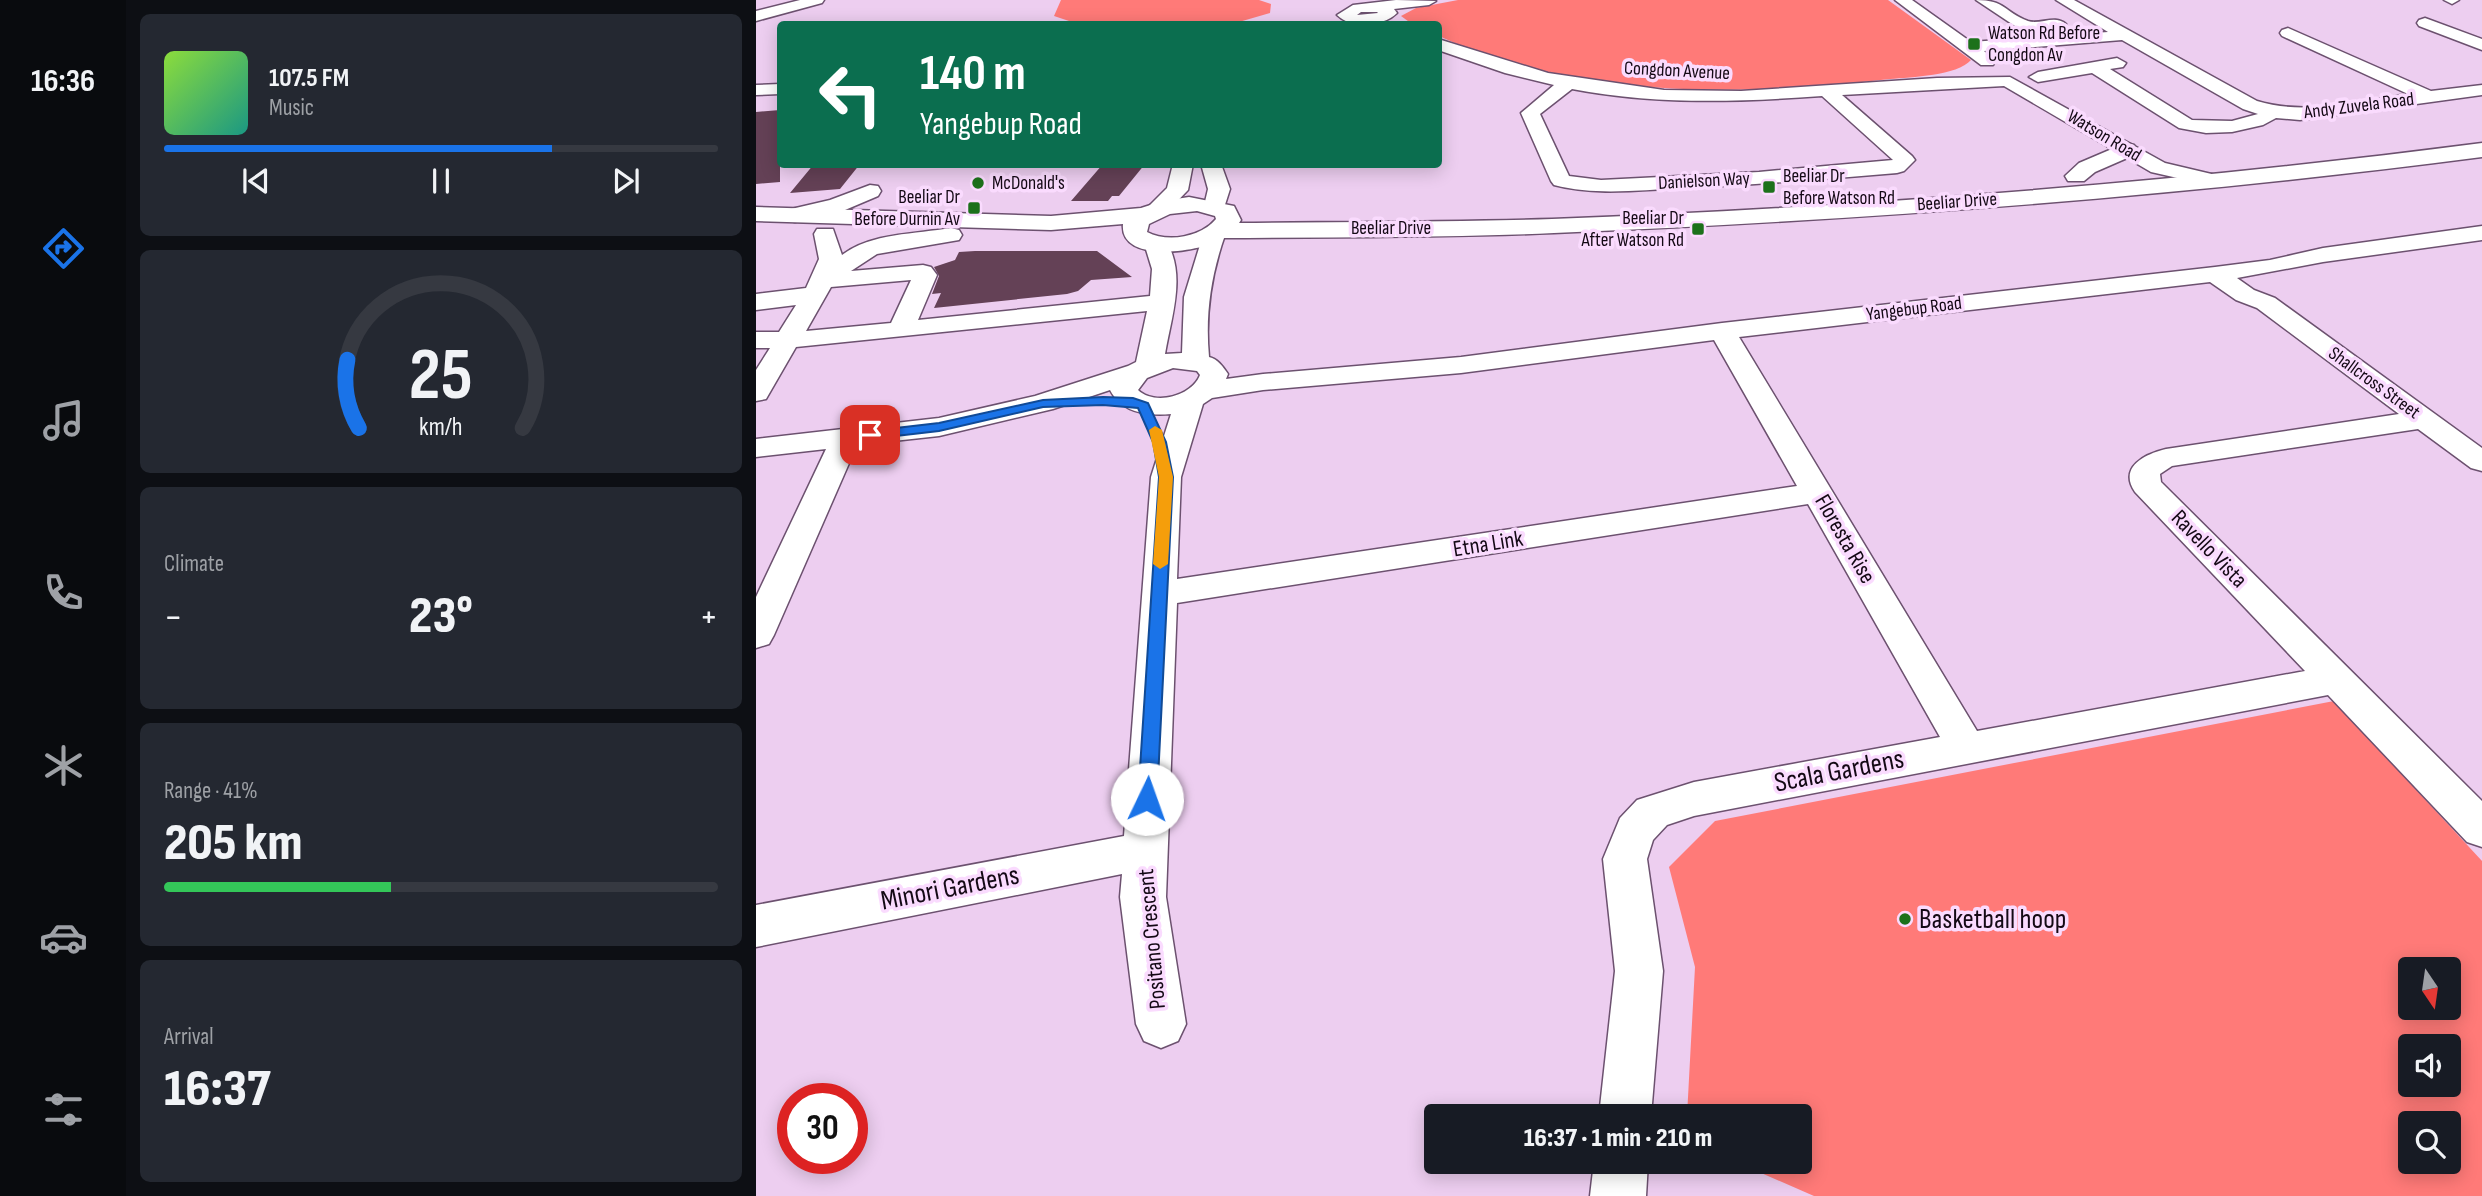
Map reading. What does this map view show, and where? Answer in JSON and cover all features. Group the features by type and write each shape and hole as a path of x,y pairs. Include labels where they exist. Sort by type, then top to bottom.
{"highway":[{"name":"Beeliar Drive","path":"1218,221 1457,228 1653,222 1913,206 2157,177 2482,133"},
{"path":"2076,176 2087,166 2111,159 2126,149"},
{"name":"Beeliar Drive","path":"1218,221 1323,214 1502,210 1796,196 2076,176 2213,180 2379,164 2482,150"},
{"path":"756,214 880,216 1149,227 1186,243 1218,221 1187,204 1149,227 951,235 756,233"}],"street":[{"path":"756,1 764,0"},
{"path":"756,16 817,0"},
{"path":"1365,16 1431,0"},
{"name":"Watson Road","path":"1902,0 2011,72 2049,103 2126,149 2157,177"},
{"path":"1983,0 2027,27 2100,21"},
{"name":"Andy Zuvela Road","path":"2063,0 2250,105 2272,112 2307,114 2482,90"},
{"path":"2425,23 2482,46"},
{"path":"2288,33 2429,97"},
{"path":"1975,50 2125,35"},
{"name":"Congdon Avenue","path":"1442,46 1486,64 1568,83 1646,93 1738,96 1827,91 2165,57"},
{"path":"2084,67 2186,124 2198,128 2263,120 2272,112"},
{"name":"Danielson Way","path":"1568,83 1530,113 1561,181 1601,186 1759,178 1897,167 1905,160 1827,91"},
{"path":"756,90 777,89"},
{"path":"756,100 777,99"},
{"path":"1138,404 1124,391 1126,382 1142,369 1165,285 1164,269 1149,227 1177,190 1182,168"},
{"path":"1201,380 1194,305 1201,266 1218,221 1219,189 1213,168"},
{"path":"795,215 837,205 876,182 866,206 880,216"},
{"name":"Yangebup Road","path":"1201,380 1263,382 1345,377 2224,273 2270,267 2323,255 2482,233"},
{"path":"756,393 818,288 831,259 825,234"},
{"path":"818,288 859,253 872,248 951,235"},
{"path":"2443,239 2473,256"},
{"path":"756,302 818,288 923,272 925,275 901,330"},
{"name":"Shallcross Street","path":"2224,273 2245,295 2266,303 2482,462"},
{"path":"756,340 786,341 1160,302"},
{"name":"Floresta Rise","path":"1722,331 1966,747"},
{"path":"756,448 939,427 1043,404 1173,360 1201,380"},
{"path":"1043,404 1170,405 1201,380"},
{"name":"Positano Crescent","path":"1161,1024 1143,897 1158,594 1166,477 1174,445 1201,380"},
{"name":"Positano Crescent","path":"1138,404 1159,442 1166,477"},
{"name":"Ravello Vista","path":"2424,419 2166,458 2144,470 2143,477 2147,485 2482,829"},
{"path":"756,635 846,438"},
{"name":"Etna Link","path":"1158,594 1818,493"},
{"name":"Scala Gardens","path":"1626,1104 1639,971 1625,859 1635,831 1652,812 1694,799 2337,679"},
{"name":"Minori Gardens","path":"756,926 1145,851"},
{"path":"1618,1196 1620,1174"}],"shaded area":[{"path":"1061,0 1259,0 1271,4 1270,13 1242,21 1069,21 1054,16"},
{"path":"1458,0 1888,0 1971,60 1945,73 1833,85 1718,90 1660,88 1548,72 1493,57 1442,37 1442,21 1408,21 1401,16 1416,8"},
{"path":"2334,701 2482,861 2482,1196 1814,1196 1764,1174 1812,1174 1812,1104 1688,1104 1695,967 1669,867 1715,821"}],"building":[{"path":"777,110 777,168 780,168 780,182 756,184 756,112"},
{"path":"811,168 857,168 840,189 790,193"},
{"path":"1100,168 1142,168 1119,196 1112,196 1108,201 1071,201"},
{"path":"1097,251 1132,277 1091,280 1078,291 1067,294 934,308 941,293 932,294 939,276 934,267 955,260 959,252"}],"slow traffic":[{"path":"1155,430 1166,477 1160,564"}],"place":[{"name":"Watson Rd Before Congdon Av","path":"1974,44"},
{"name":"McDonald's","path":"978,183"},
{"name":"Beeliar Dr Before Watson Rd","path":"1769,187"},
{"name":"Beeliar Dr Before Durnin Av","path":"974,208"},
{"name":"Beeliar Dr After Watson Rd","path":"1698,229"},
{"name":"Basketball hoop","path":"1905,919"}],"route":[{"path":"870,435 939,427 1043,404 1103,401 1143,405 1156,431 1166,477 1147,799"}]}
